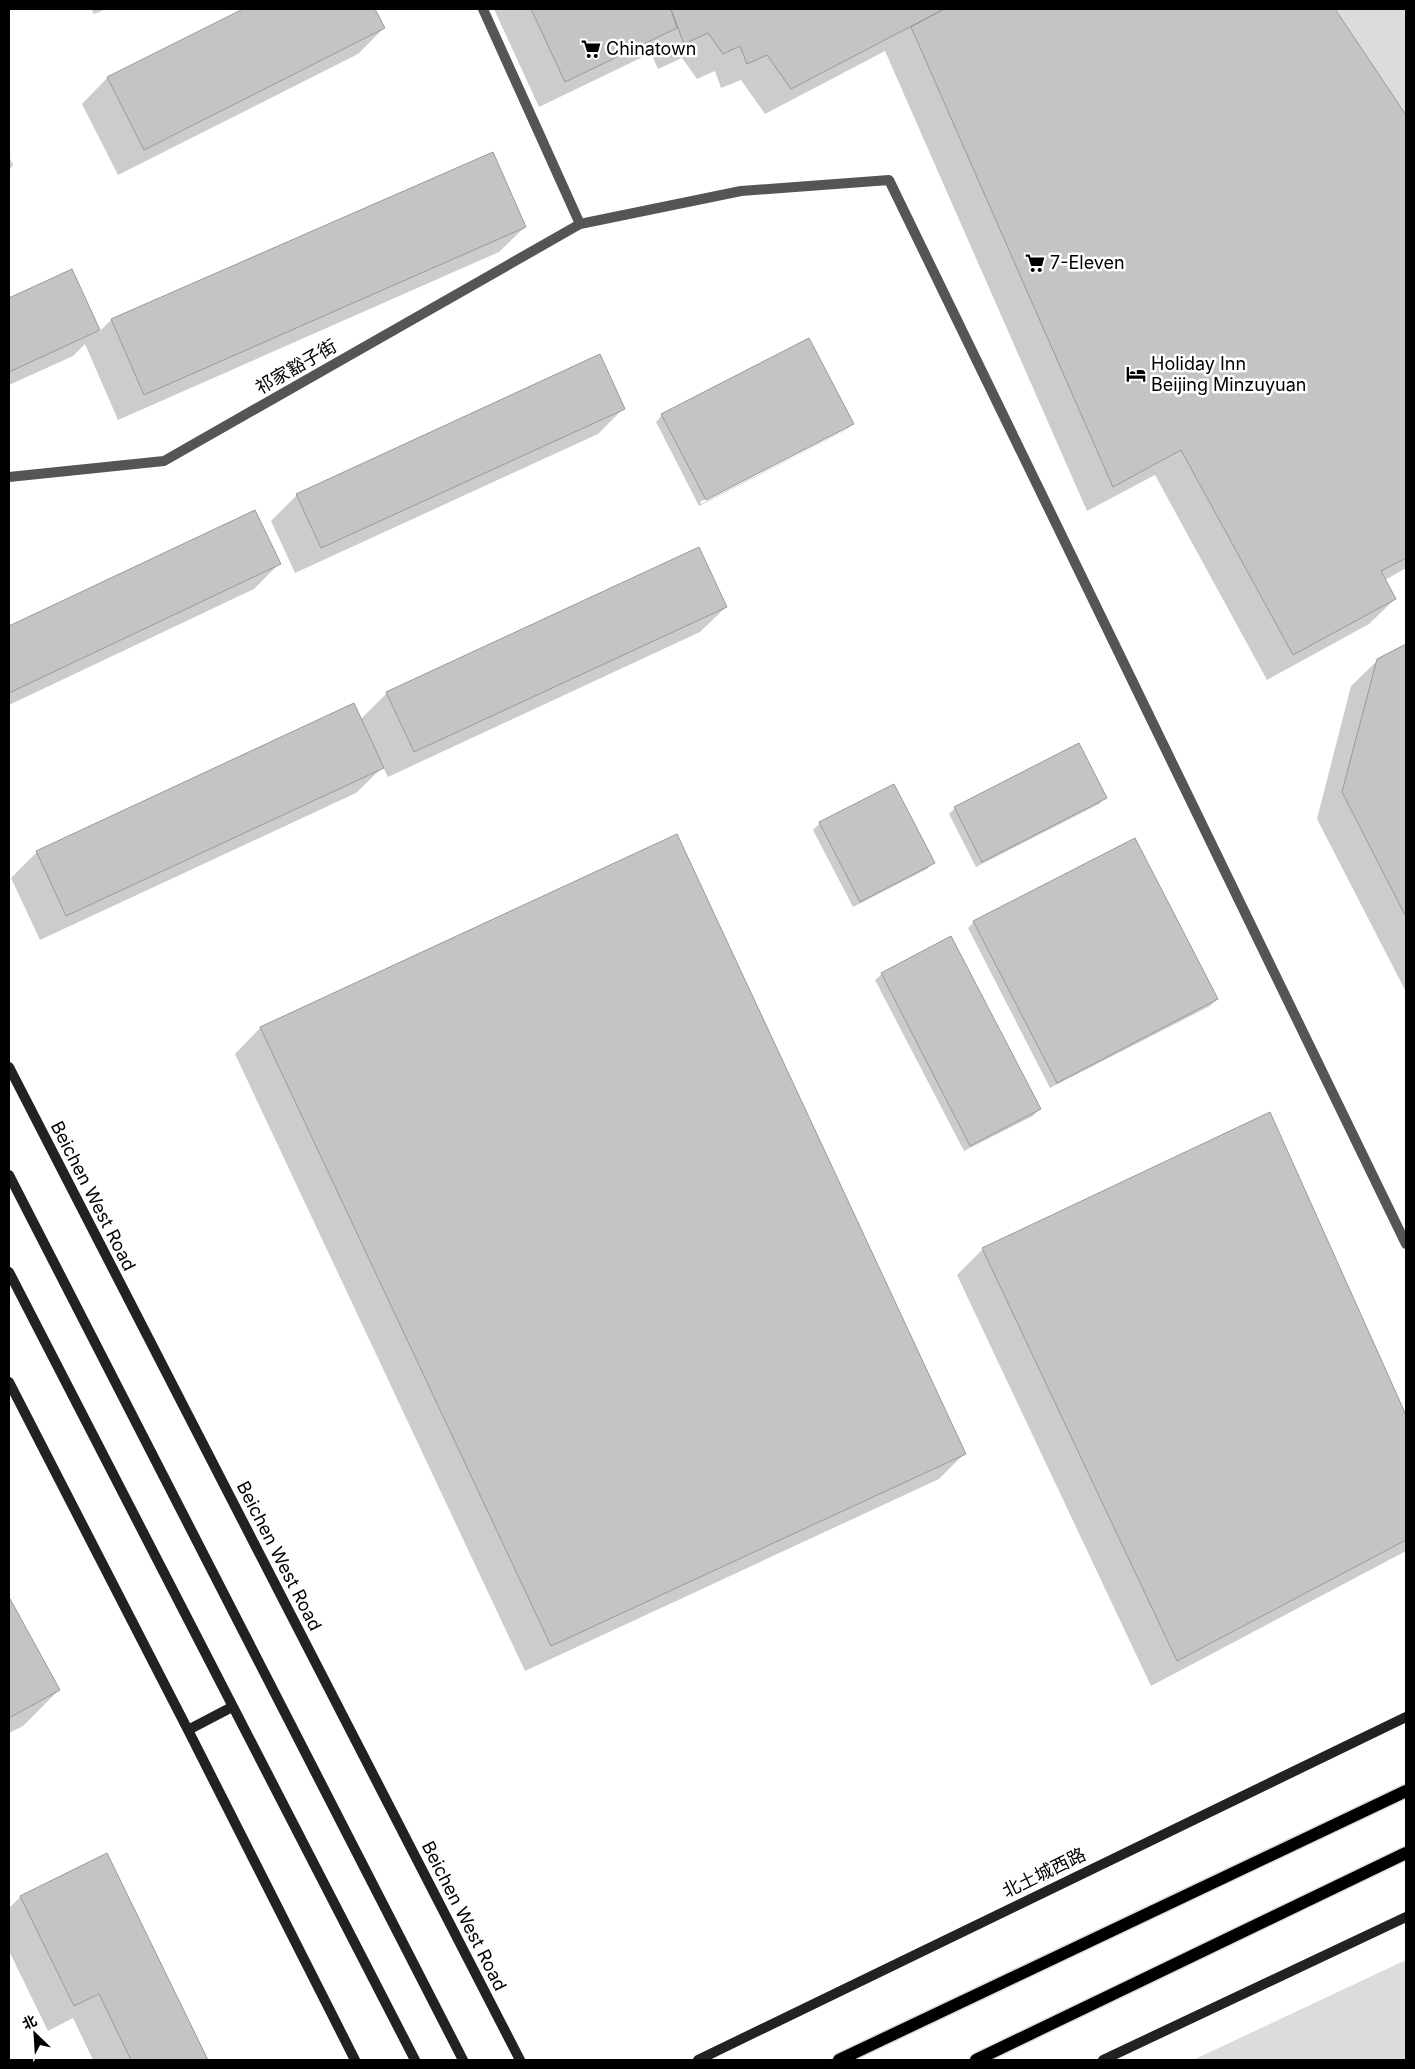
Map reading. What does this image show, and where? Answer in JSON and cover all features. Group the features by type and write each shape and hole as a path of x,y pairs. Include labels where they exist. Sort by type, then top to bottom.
{"main road":[{"path":"840,2060 1406,1791"},
{"path":"976,2060 1406,1853"}],"street":[{"path":"483,9 580,224"},
{"name":"祁家豁子街","path":"9,477 164,460 580,224 741,191 889,180 1406,1244"},
{"name":"Beichen West Road","path":"9,1068 520,2060"},
{"path":"9,1175 462,2060"},
{"path":"9,1272 415,2060"},
{"path":"9,1382 355,2060"},
{"path":"188,1730 232,1707"},
{"name":"北土城西路","path":"698,2060 1406,1717"},
{"path":"1104,2060 1406,1918"}],"shaded area":[{"path":"1335,9 1406,9 1406,115"},
{"path":"1406,1960 1406,2060 1193,2060"}],"building":[{"path":"243,9 375,9 385,28 144,150 107,77"},
{"name":"Chinatown","path":"531,9 671,9 677,28 565,82"},
{"path":"671,9 944,9 791,89 767,55 747,64 740,46 723,54 708,33 684,44"},
{"path":"944,9 1335,9 1406,115 1406,558 1381,571 1396,599 1293,655 1181,450 1113,487 911,27"},
{"path":"493,152 526,227 144,395 111,319"},
{"path":"72,269 100,330 9,372 9,298"},
{"path":"809,338 854,424 706,500 661,414"},
{"path":"600,354 625,409 321,548 296,494"},
{"path":"255,510 281,564 9,693 9,626"},
{"path":"699,547 727,607 414,752 386,692"},
{"path":"1406,644 1406,917 1342,792 1377,659"},
{"path":"354,703 384,768 66,916 36,851"},
{"path":"1079,743 1107,798 982,862 954,807"},
{"path":"894,784 935,863 860,902 819,822"},
{"path":"677,834 966,1454 551,1646 260,1027"},
{"path":"1135,838 1218,999 1057,1083 973,921"},
{"path":"951,936 1041,1109 970,1146 881,973"},
{"path":"1270,1112 1406,1415 1406,1540 1177,1661 982,1248"},
{"path":"9,1597 60,1690 9,1718"},
{"path":"107,1853 208,2060 131,2060 99,1994 74,2006 20,1896"}],"place":[{"name":"Chinatown","path":"591,49"},
{"name":"7-Eleven","path":"1035,263"},
{"name":"Holiday Inn Beijing Minzuyuan","path":"1136,374"}]}
